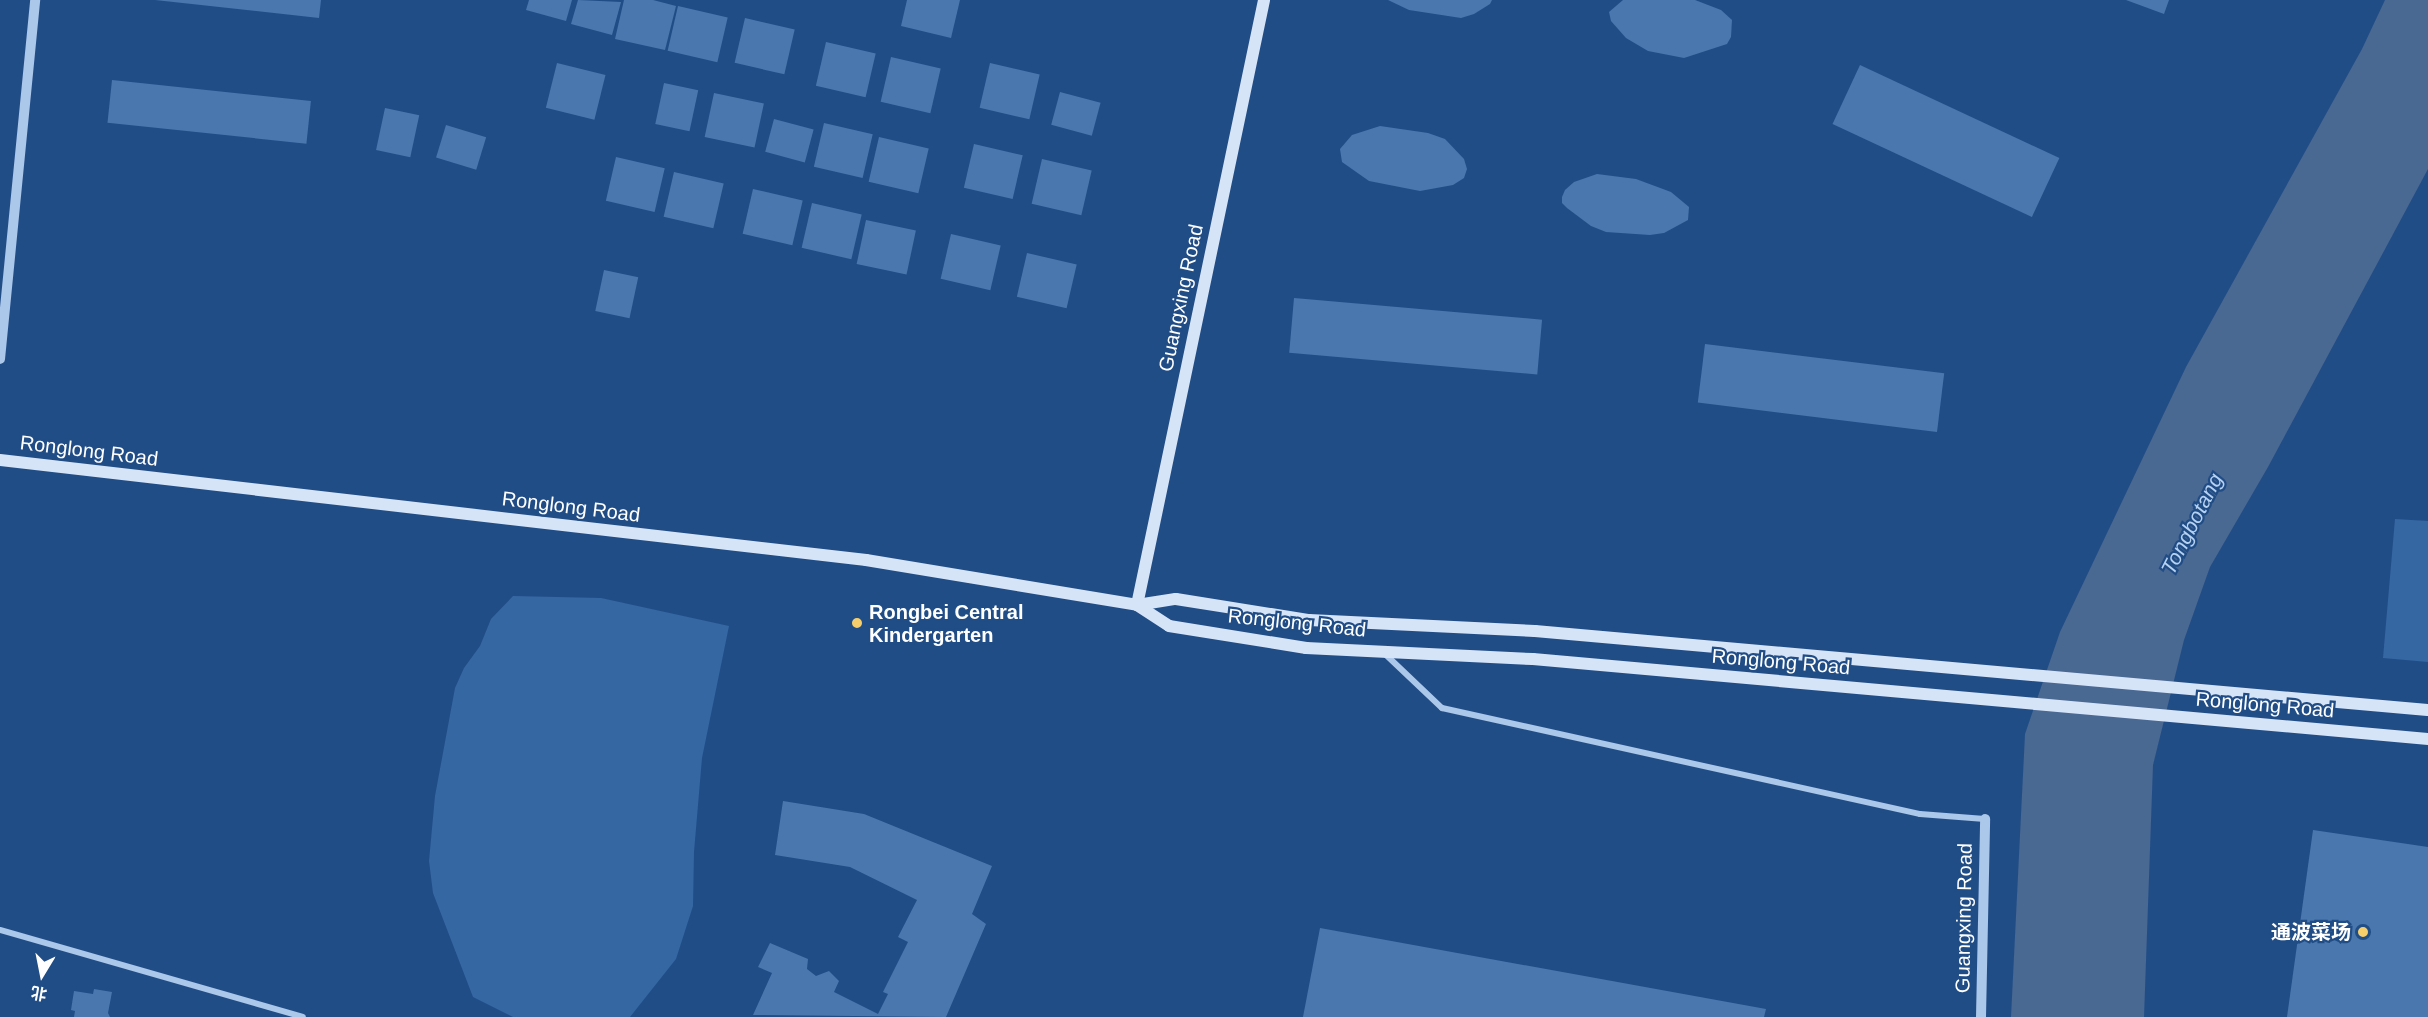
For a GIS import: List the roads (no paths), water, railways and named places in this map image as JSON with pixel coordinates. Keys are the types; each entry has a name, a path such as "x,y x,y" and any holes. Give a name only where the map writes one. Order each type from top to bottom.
{"main road":[{"name":"Guangxing Road","path":"1137,604 1264,0"},
{"name":"Ronglong Road","path":"0,460 866,560 1137,604 1176,599 1309,620 1535,631 2428,710"},
{"name":"Ronglong Road","path":"1137,604 1169,626 1306,648 1533,659 2428,740"}],"street":[{"path":"0,359 35,0"},
{"path":"1382,651 1442,708 1920,814 1985,819"},
{"name":"Guangxing Road","path":"1981,1017 1985,819"},
{"path":"0,930 303,1017"}],"water":[{"name":"Tongbotang","path":"2385,0 2428,0 2428,169 2268,467 2210,567 2184,640 2153,765 2144,1017 2011,1017 2025,734 2060,632 2186,367 2362,49"}],"place":[{"name":"Rongbei Central Kindergarten","path":"857,623"},
{"name":"通波菜场","path":"2363,932"}]}
